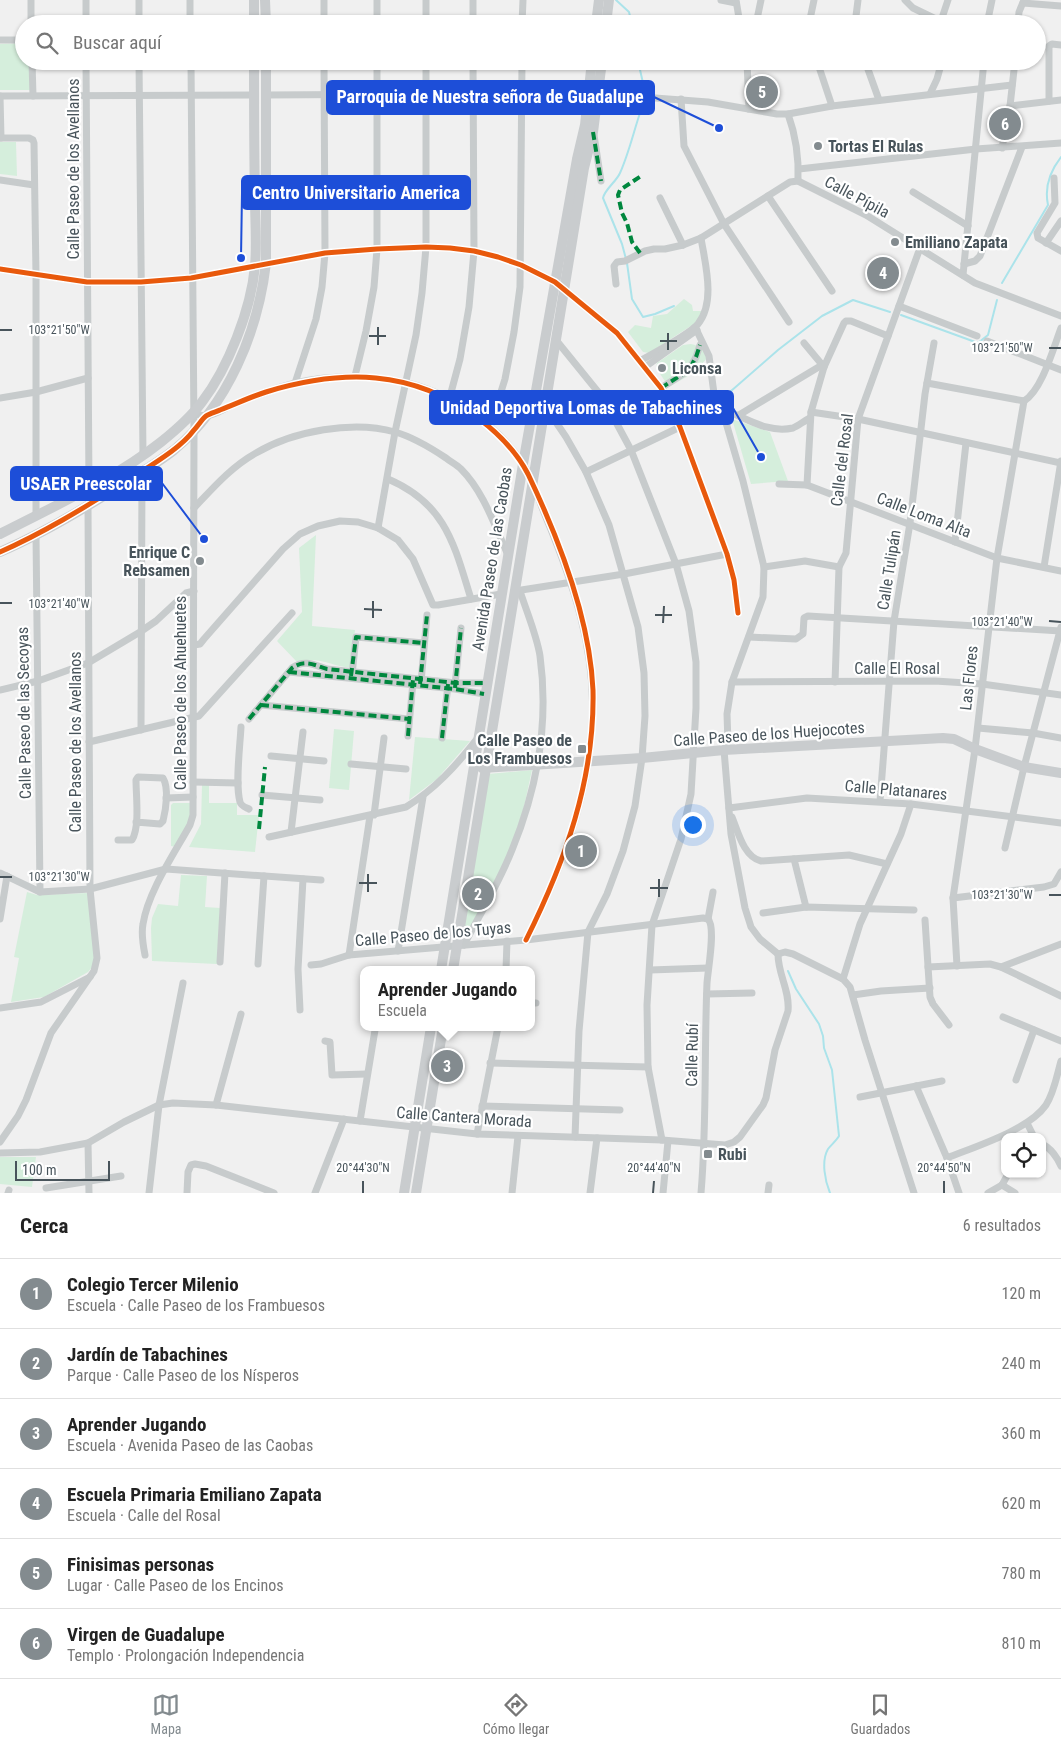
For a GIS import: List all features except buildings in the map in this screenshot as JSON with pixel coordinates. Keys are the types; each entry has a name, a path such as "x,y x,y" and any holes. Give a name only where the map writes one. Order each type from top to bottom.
{"main road":[{"path":"254,0 254,15"},
{"path":"265,0 266,15"},
{"path":"597,15 599,0"},
{"path":"607,15 609,0"},
{"path":"0,534 115,473 142,455 177,429 193,413 212,387 226,360 246,307 255,266 254,70"},
{"path":"0,552 36,535 88,506 172,451 194,431 226,386 251,334 262,295 266,263 266,70"},
{"path":"593,70 594,94"},
{"path":"594,94 600,70"},
{"name":"Avenida Paseo de las Caobas","path":"454,966 460,945 507,638 517,591 555,339 560,285 577,159 594,94"},
{"name":"Avenida Paseo de las Caobas","path":"442,966 477,739 483,683 494,636 523,464 593,132 594,94"},
{"path":"115,473 121,484"},
{"path":"494,636 507,638"},
{"name":"Calle Paseo de los Huejocotes","path":"472,768 642,758 695,753 726,747 942,738 954,739 975,749 1024,766 1061,773"},
{"path":"404,1193 430,1031"},
{"path":"416,1193 442,1031"}],"street":[{"path":"31,0 31,15"},
{"path":"86,0 86,15"},
{"path":"139,0 139,15"},
{"path":"190,0 190,15"},
{"path":"324,0 324,15"},
{"path":"377,0 377,15"},
{"path":"426,0 426,15"},
{"path":"473,0 473,15"},
{"path":"522,0 522,15"},
{"path":"721,0 736,1 738,15"},
{"path":"758,15 761,0"},
{"path":"811,15 814,0"},
{"path":"856,15 858,0"},
{"path":"905,0 913,8 926,15"},
{"path":"943,15 948,0"},
{"path":"989,15 992,0"},
{"path":"1019,15 1023,1 1061,6"},
{"path":"0,40 15,40"},
{"path":"1049,101 1049,46 1052,44 1061,45"},
{"path":"32,70 33,96"},
{"name":"Calle Paseo de los Avellanos","path":"86,70 89,487"},
{"path":"139,70 142,455"},
{"name":"Calle Paseo de los Ahuehuetes","path":"145,955 142,941 146,910 192,820 194,431 191,70"},
{"path":"295,383 316,319 322,287 325,253 324,70"},
{"path":"355,376 374,287 377,249 377,70"},
{"path":"378,528 422,293 426,247 426,70"},
{"path":"449,400 460,359 469,307 474,251 473,70"},
{"path":"490,428 505,379 520,287 522,70"},
{"path":"748,70 750,109"},
{"path":"820,70 832,106"},
{"path":"869,70 879,100"},
{"path":"930,94 940,70"},
{"path":"964,275 984,70"},
{"path":"1002,148 1010,106 1014,70"},
{"path":"266,95 594,94 681,99 777,114 788,114 832,106 1012,85"},
{"path":"36,515 36,275 33,140 1,138 0,96 254,95"},
{"path":"681,99 684,146 724,224 789,322"},
{"path":"1010,106 1061,100"},
{"path":"616,284 615,264 654,249 665,249 683,245 701,238 790,182 798,181 795,133 788,114"},
{"path":"593,132 601,182"},
{"path":"798,169 976,149 1061,143"},
{"path":"964,264 975,261 980,256 1022,147"},
{"path":"1054,178 1054,203 1037,233 1038,238 1061,251"},
{"path":"0,180 34,185"},
{"name":"Calle Pípila","path":"798,181 866,215 975,283 1061,316"},
{"path":"913,192 968,226"},
{"path":"768,196 832,291"},
{"path":"660,198 683,245"},
{"path":"1046,243 1061,221"},
{"path":"643,364 684,340 705,313 709,286 701,238"},
{"path":"0,269 87,282 141,282 192,278 325,253 426,247 474,251 498,257 521,266 560,285 617,333 661,388 680,427 726,554 734,580 738,613"},
{"name":"Calle del Rosal","path":"835,682 839,567 846,553 858,419 920,248"},
{"path":"899,306 977,336"},
{"path":"807,485 810,415 823,366 844,323 851,321 888,336"},
{"path":"643,364 696,327"},
{"path":"696,327 709,356 715,401 722,410 743,481 764,567 763,597 732,682 727,714 726,747 730,834 745,908 751,927 760,939 778,954 786,952 793,954 843,979 850,987 914,1193"},
{"path":"927,383 1024,402 1038,388 1061,328"},
{"path":"555,339 603,398 631,450 676,564 689,612 696,662 695,753 691,794 681,839 652,924 647,1005 648,1067 665,1141 664,1193"},
{"path":"684,340 693,341 703,346"},
{"path":"987,342 1061,370"},
{"path":"804,343 823,366"},
{"name":"Calle Tulipán","path":"880,802 894,621 910,524 920,433 934,344"},
{"path":"661,388 689,370 703,346"},
{"path":"739,415 823,366"},
{"path":"193,413 206,416 254,396 295,383 324,378 355,376 381,378 427,389 469,412 490,428 523,464 562,558 582,618 591,671 592,725 589,761 571,835 558,870 526,940"},
{"path":"0,398 36,392 88,378"},
{"name":"Las Flores","path":"957,966 953,898 978,728 997,558 1024,402"},
{"path":"544,406 566,437 586,472 609,525 638,627 644,673 645,716 642,758 635,806 623,851 607,894 588,932 579,1031 576,1137"},
{"path":"722,410 774,429 793,428 810,415 858,419 1061,463 1044,567"},
{"path":"586,472 680,427"},
{"path":"194,508 233,468 255,453 290,437 325,429 362,428 395,432 433,449 461,469 480,495 508,556"},
{"path":"955,542 966,443"},
{"path":"141,730 142,471"},
{"path":"388,479 406,487 437,515 448,534 471,599"},
{"name":"Calle Loma Alta","path":"779,484 807,485 997,558 1061,572"},
{"name":"Calle Paseo de los Avellanos","path":"0,1142 18,1116 26,1100 50,1033 90,977 96,965 98,952 90,889 88,506"},
{"path":"194,645 200,644 283,549 300,534 318,526 340,521 358,522 378,528 398,540 413,558 433,604 438,605 501,594"},
{"name":"Calle Paseo de las Secoyas","path":"36,535 40,892"},
{"path":"460,945 512,852 528,808 538,764 544,708 540,654 517,591 624,574 726,554"},
{"path":"764,567 805,561 839,567"},
{"path":"0,690 38,680 88,663 140,632 156,621 186,593 194,591"},
{"path":"89,742 199,716 292,613"},
{"path":"408,736 409,719 424,643 427,615"},
{"path":"749,637 796,639 803,634 804,618 808,616 1061,630 1024,766 1005,848"},
{"path":"442,738 461,628"},
{"path":"352,675 356,637 424,643"},
{"path":"249,719 296,666 306,662 352,675"},
{"path":"289,672 352,675 452,685 483,683"},
{"name":"Calle El Rosal","path":"732,682 935,681 982,684 1061,695"},
{"path":"452,685 482,694"},
{"path":"261,705 409,719"},
{"path":"241,727 238,783 241,804 249,809"},
{"path":"978,728 1033,733 1061,738"},
{"path":"292,832 303,732"},
{"path":"348,955 384,738"},
{"path":"269,837 372,816 406,807 423,797 452,770 477,739"},
{"path":"271,756 324,761"},
{"path":"351,764 406,769"},
{"path":"118,840 134,839 136,780 138,777 163,778 166,798 162,822 136,822"},
{"path":"193,782 238,783"},
{"path":"262,795 320,800"},
{"path":"166,798 193,797"},
{"path":"398,951 423,797"},
{"name":"Calle Platanares","path":"729,810 807,798 911,804 1061,823"},
{"path":"843,979 860,924 907,820 911,804"},
{"path":"729,810 748,853 754,859 761,861 848,855 887,864"},
{"path":"794,859 806,907"},
{"path":"0,919 3,875 40,892 90,889 166,869 321,880"},
{"path":"953,898 1044,887 1054,884 1061,872"},
{"path":"220,962 225,873"},
{"path":"258,964 264,876"},
{"path":"300,1010 298,969 303,879"},
{"name":"Calle Rubí","path":"701,1193 705,1144 708,968 712,932 708,919 713,892"},
{"path":"763,913 806,907 914,910"},
{"name":"Calle Paseo de los Tuyas","path":"312,965 348,955 526,940 708,919"},
{"path":"925,920 933,1004 949,1025"},
{"path":"506,966 507,941"},
{"path":"1001,967 1061,944"},
{"name":"Calle Cantera Morada","path":"0,1153 40,1152 88,1143 158,1105 173,1103 216,1105 427,1130 477,1134 725,1145 734,1142 740,1137 763,1106 766,1098 771,1069 789,1002 788,993 779,968 778,954"},
{"path":"928,967 990,964 1001,967 1061,996"},
{"path":"650,970 708,968"},
{"path":"0,1008 40,1002 90,977"},
{"path":"148,1193 158,1105 183,983"},
{"path":"852,995 881,990 930,988"},
{"path":"707,994 752,993"},
{"path":"216,1105 241,1014"},
{"path":"1003,1017 1061,1041"},
{"path":"1016,1080 1034,1030"},
{"path":"360,1121 375,1031"},
{"path":"477,1134 497,1031"},
{"path":"325,1041 330,1042 332,1075 367,1074"},
{"path":"947,1158 1027,1123 1040,1112 1047,1104 1061,1061"},
{"path":"490,1063 648,1067"},
{"path":"860,1097 942,1081"},
{"path":"916,1086 947,1158 959,1193"},
{"path":"482,1106 620,1110"},
{"path":"315,1193 344,1119"},
{"path":"1027,1123 1032,1133"},
{"path":"512,1193 518,1136"},
{"path":"590,1193 598,1138"},
{"path":"88,1143 90,1193"},
{"path":"1046,1146 1061,1166"},
{"path":"187,1193 189,1166 195,1164 206,1166 260,1191 274,1193"},
{"path":"46,1188 121,1176"},
{"path":"988,1193 1002,1185 1006,1178"},
{"path":"768,1193 769,1185"},
{"path":"1002,1185 1015,1193"}],"green space":[{"path":"15,43 15,70 30,70 30,90 0,90 0,44"},
{"path":"0,142 16,142 17,176 0,174"},
{"path":"684,299 692,305 693,311 702,311 697,322 649,353 643,352 628,332 635,325 651,328 653,316 667,314"},
{"path":"691,344 701,348 708,357 695,372 669,387 656,368 657,363 683,345"},
{"path":"732,419 770,432 788,481 751,484"},
{"path":"316,535 312,626 355,630 351,668 312,660 297,662 277,641 302,612 299,548"},
{"path":"334,729 354,731 349,790 329,788"},
{"path":"415,737 470,741 437,779 409,800"},
{"path":"532,770 524,807 510,851 466,938 460,938 488,774"},
{"path":"202,785 209,785 209,803 237,803 237,815 259,815 255,852 189,847 201,824"},
{"path":"173,803 190,803 192,815 176,847 171,846 171,805"},
{"path":"181,875 207,876 205,907 220,908 217,964 152,961 152,918 158,904 178,906"},
{"path":"27,892 37,895 88,893 96,953 93,966 88,972 44,997 11,1002 19,958 14,957"},
{"path":"0,1157 36,1157 32,1187 0,1184"}],"waterway":[{"path":"616,0 630,15"},
{"path":"640,70 643,83"},
{"path":"626,259 622,244 603,198 620,173 641,110"},
{"path":"1002,283 1048,205 1047,185 1061,157"},
{"path":"627,263 632,299 643,317 674,306"},
{"path":"723,398 778,350 822,316 853,300 890,312"},
{"path":"901,315 978,343 988,335 997,300"},
{"path":"788,971 796,989 819,1024 824,1048 832,1070 839,1136 828,1149 824,1165 825,1177 830,1193"}],"marked path":[{"path":"593,132 601,181"},
{"path":"640,253 632,242 618,195 620,190 641,176"},
{"path":"661,388 689,370 700,345"},
{"path":"420,684 427,615"},
{"path":"455,688 461,628"},
{"path":"351,676 356,637 424,643"},
{"path":"249,719 292,668 305,663 327,669 456,683 486,683"},
{"path":"289,672 455,689 484,694"},
{"path":"408,736 413,679"},
{"path":"442,738 448,684"},
{"path":"261,705 409,719"},
{"path":"259,829 265,767"}],"cycle path":[{"path":"0,269 87,282 141,282 191,278 325,253 426,247 474,251 521,265 555,282 617,333 661,388 680,427 727,554 734,580 738,613"},
{"path":"0,552 62,520 154,464 184,441 208,415 266,392 322,379 376,378 402,382 428,390 453,402 478,418 493,430 512,450 528,474 571,579 591,663 593,690 592,723 589,756 583,788 565,850 526,940"}],"place":[{"name":"Finisimas personas","path":"762,92"},
{"name":"Virgen de Guadalupe","path":"1005,124"},
{"name":"Parroquia de Nuestra señora de Guadalupe","path":"719,128"},
{"name":"Tortas El Rulas","path":"818,146"},
{"name":"Emiliano Zapata","path":"895,242"},
{"name":"Centro Universitario America","path":"241,258"},
{"name":"Escuela Primaria Emiliano Zapata","path":"883,273"},
{"name":"Liconsa","path":"662,368"},
{"name":"Unidad Deportiva Lomas de Tabachines","path":"761,457"},
{"name":"USAER Preescolar","path":"204,539"},
{"name":"Enrique C Rebsamen","path":"200,561"},
{"name":"Calle Paseo de Los Frambuesos","path":"582,749"},
{"name":"Colegio Tercer Milenio","path":"581,851"},
{"name":"Jardín de Tabachines","path":"478,894"},
{"name":"Aprender Jugando","path":"447,1066"},
{"name":"Rubi","path":"708,1154"}]}
